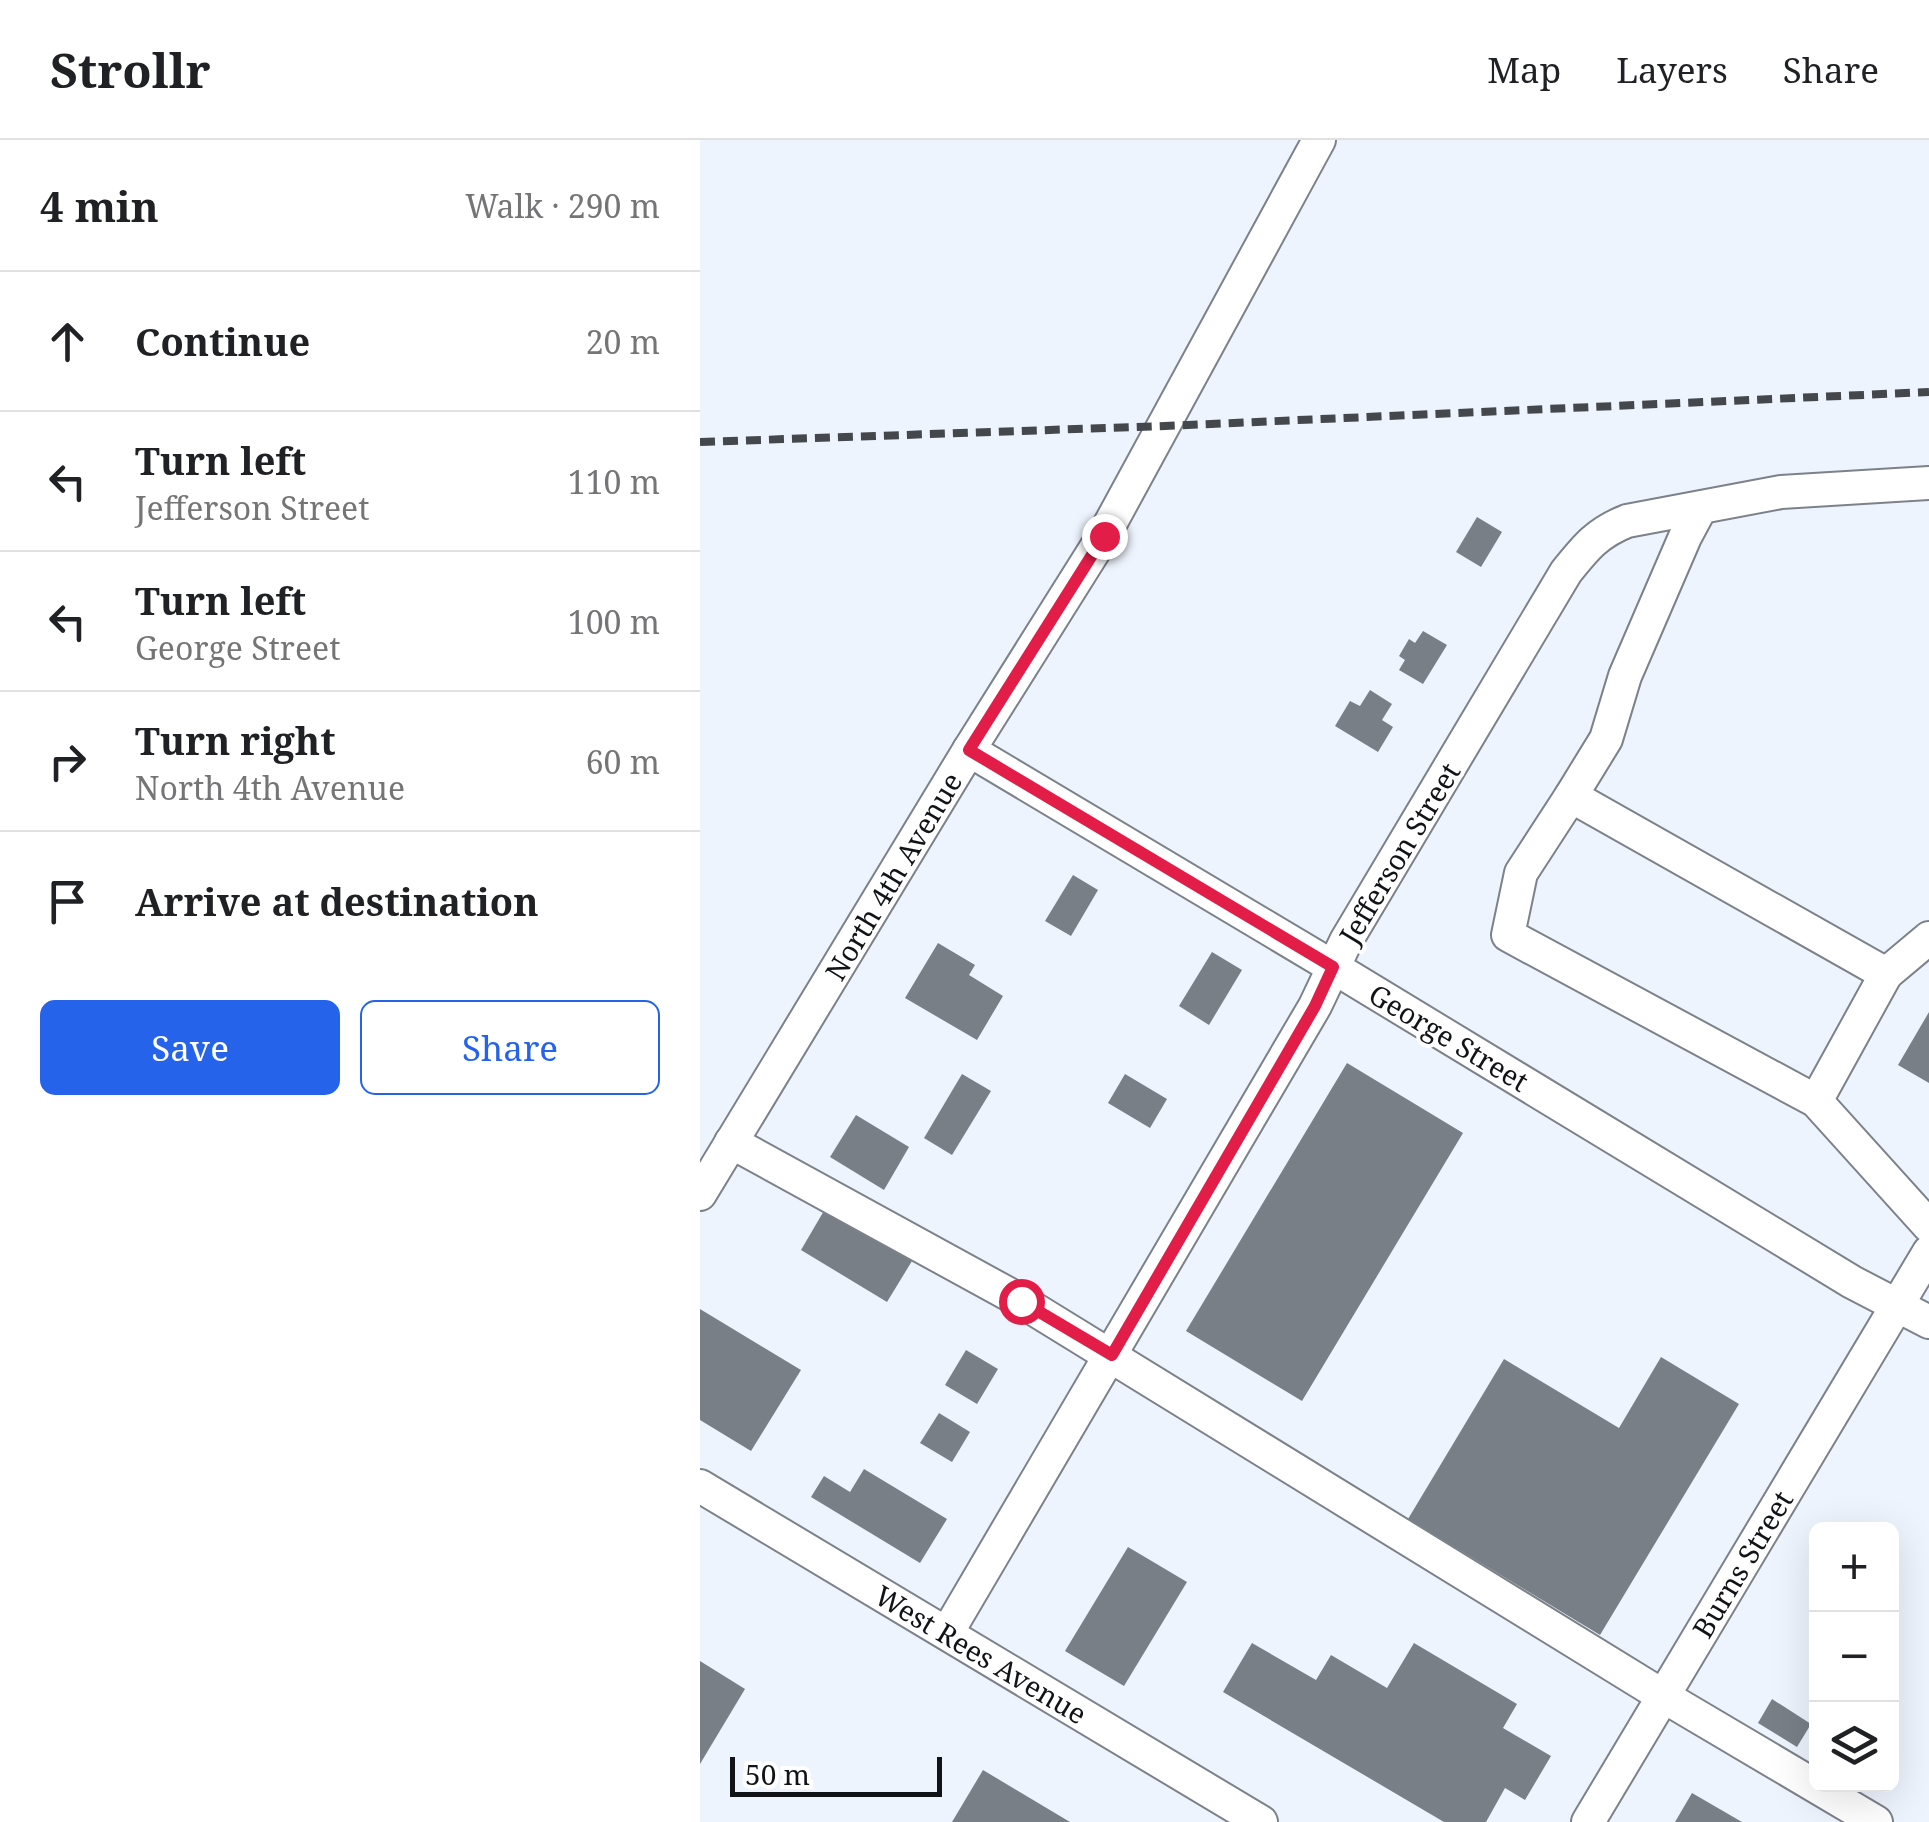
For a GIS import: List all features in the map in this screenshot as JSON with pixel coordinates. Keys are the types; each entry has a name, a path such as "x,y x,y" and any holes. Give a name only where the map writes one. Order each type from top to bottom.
{"street":[{"name":"North 4th Avenue","path":"700,1194 1113,521 1319,140"},
{"name":"Jefferson Street","path":"947,1633 1315,1006 1346,941 1556,588 1589,543 1609,528 1628,521 1780,492 1929,484"},
{"path":"1700,509 1625,676 1606,740 1521,874 1508,935 1816,1101 1929,1226"},
{"name":"George Street","path":"969,750 1852,1282 1929,1322"},
{"path":"1572,796 1886,974"},
{"path":"1816,1101 1886,974 1929,938"},
{"path":"731,1142 925,1246 1112,1355 1663,1696 1876,1822"},
{"name":"Burns Street","path":"1588,1822 1929,1252"},
{"name":"West Rees Avenue","path":"700,1486 1261,1822"}],"building":[{"path":"1477,517 1502,532 1481,567 1456,552"},
{"path":"1423,631 1447,645 1423,684 1399,670 1405,660 1399,656 1409,639 1415,643"},
{"path":"1370,690 1392,704 1382,720 1393,727 1378,752 1335,726 1350,701 1360,706"},
{"path":"1073,875 1098,890 1071,936 1045,921"},
{"path":"938,943 975,965 969,975 1003,996 977,1040 905,998"},
{"path":"1212,952 1242,970 1209,1025 1179,1006"},
{"path":"1929,1012 1929,1083 1898,1065"},
{"path":"1347,1063 1463,1133 1302,1401 1186,1331"},
{"path":"962,1074 991,1091 952,1155 924,1138"},
{"path":"1125,1074 1167,1099 1150,1128 1108,1103"},
{"path":"856,1115 909,1147 884,1190 830,1157"},
{"path":"825,1209 912,1261 887,1302 801,1250"},
{"path":"700,1309 801,1370 751,1451 700,1420"},
{"path":"966,1350 998,1369 977,1404 945,1385"},
{"path":"1661,1357 1739,1404 1600,1635 1408,1519 1504,1359 1619,1428"},
{"path":"939,1413 970,1432 952,1462 920,1443"},
{"path":"864,1469 947,1519 920,1563 811,1497 824,1476 850,1492"},
{"path":"1128,1547 1187,1582 1124,1686 1065,1651"},
{"path":"1252,1643 1316,1680 1331,1655 1387,1688 1414,1643 1517,1704 1503,1728 1551,1756 1525,1800 1505,1788 1486,1822 1444,1822 1223,1692"},
{"path":"700,1661 745,1689 700,1764"},
{"path":"1772,1699 1809,1723 1809,1727 1797,1747 1758,1723"},
{"path":"983,1770 1070,1822 952,1822"},
{"path":"1692,1793 1742,1822 1675,1822"}],"railway":[{"path":"700,442 1929,392"}],"route":[{"path":"1021,1301 1112,1355 1315,1006 1333,967 969,750 1104,536"}]}
